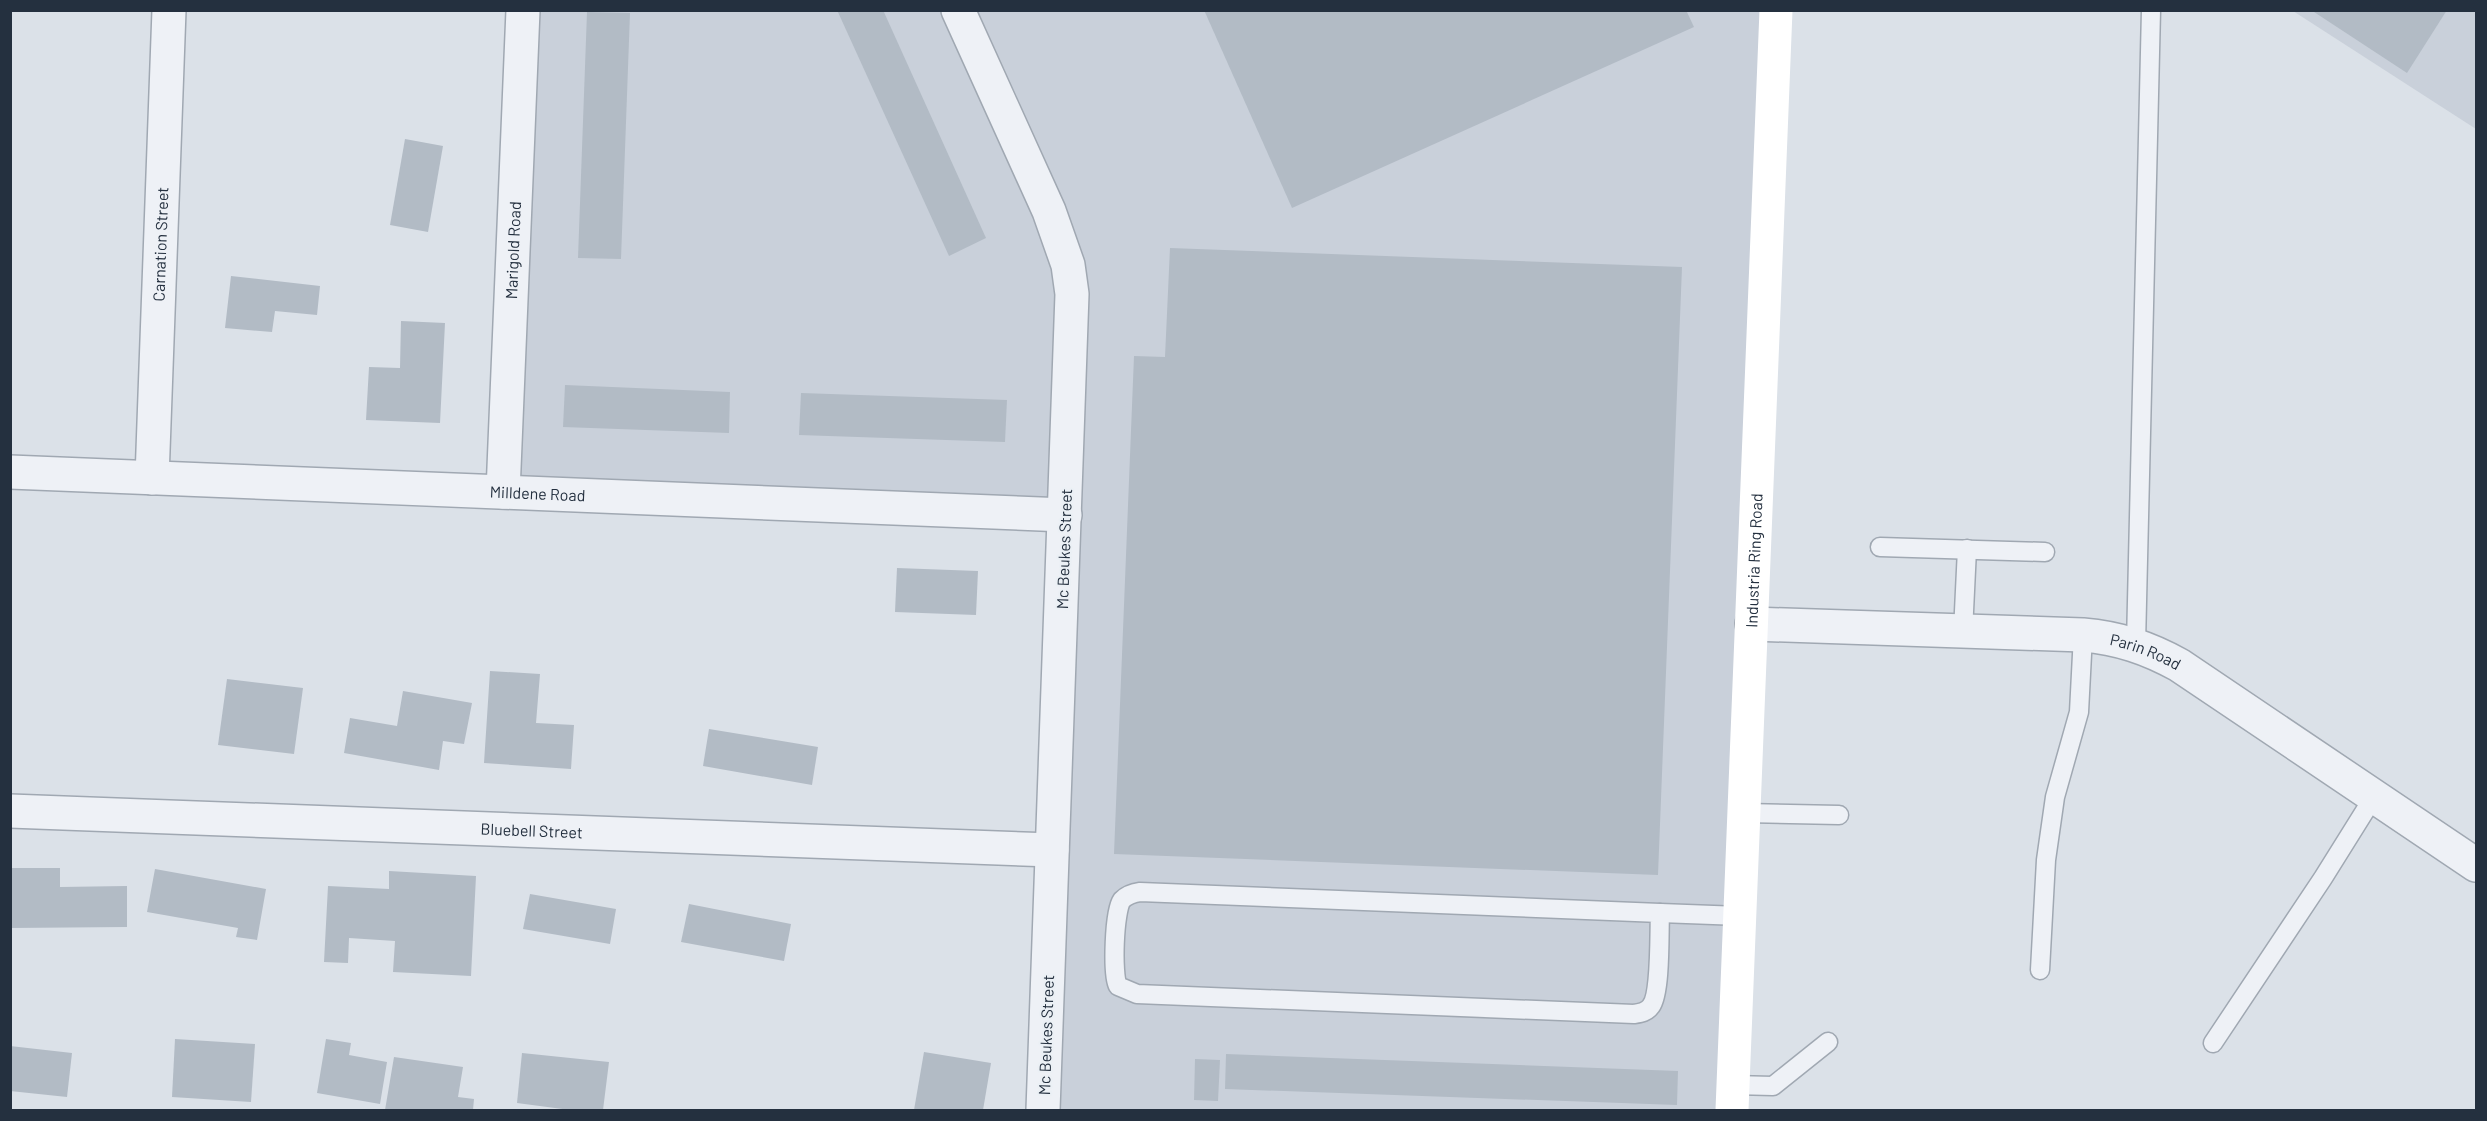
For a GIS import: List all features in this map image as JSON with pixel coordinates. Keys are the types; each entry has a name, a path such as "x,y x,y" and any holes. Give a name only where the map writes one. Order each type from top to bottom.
{"street":[{"name":"Carnation Street","path":"152,478 169,10"},
{"name":"Marigold Road","path":"503,492 523,10"},
{"name":"Mc Beukes Street","path":"958,10 1049,211 1068,265 1072,294 1043,1110"},
{"name":"Industria Ring Road","path":"1733,1098 1776,10"},
{"name":"Milldene Road","path":"10,472 1065,514"},
{"name":"Parin Road","path":"1752,624 2083,635 2109,637 2136,644 2179,666 2476,865"},
{"name":"Bluebell Street","path":"10,811 1052,850"}],"lane":[{"path":"2136,644 2151,10"},
{"path":"1880,547 2045,552"},
{"path":"1963,632 1966,549"},
{"path":"2040,970 2046,860 2055,797 2079,712 2083,635"},
{"path":"2212,1043 2323,878 2373,798"},
{"path":"1745,813 1839,815"},
{"path":"1660,913 1657,991 1653,1005 1641,1013 1137,994 1124,990 1115,980 1117,914 1122,900 1133,893 1740,916"},
{"path":"1733,1098 1773,1086 1828,1042"}],"shaded area":[{"path":"520,11 1778,11 1735,1110 1044,1110 1068,517 500,495"},
{"path":"2293,11 2476,11 2476,129"}],"building":[{"path":"837,10 883,10 986,238 949,256"},
{"path":"1204,10 1686,10 1694,27 1292,208"},
{"path":"2311,10 2447,10 2407,73"},
{"path":"587,12 630,13 621,259 578,258"},
{"path":"405,139 443,146 428,232 390,225"},
{"path":"1170,248 1682,267 1658,875 1114,854 1134,356 1165,357"},
{"path":"231,276 320,286 317,315 275,311 272,332 225,328"},
{"path":"401,321 445,323 440,423 366,420 369,367 400,368"},
{"path":"565,385 730,392 729,433 563,427"},
{"path":"801,393 1007,400 1005,442 799,435"},
{"path":"897,568 978,571 976,615 895,612"},
{"path":"490,671 540,674 536,723 574,725 571,769 484,763"},
{"path":"227,679 303,688 294,754 218,745"},
{"path":"403,691 472,703 464,744 443,741 439,770 344,753 350,718 397,726"},
{"path":"709,729 818,747 812,785 703,766"},
{"path":"10,868 60,868 60,887 127,886 127,927 10,928"},
{"path":"155,869 266,889 257,940 236,937 238,928 147,912"},
{"path":"389,871 476,876 471,976 393,972 395,941 349,938 348,963 324,962 328,886 389,889"},
{"path":"530,894 616,909 610,944 523,929"},
{"path":"689,904 791,924 784,961 681,942"},
{"path":"175,1039 255,1044 251,1102 172,1097"},
{"path":"326,1039 351,1043 349,1055 387,1062 380,1104 317,1093"},
{"path":"10,1046 72,1053 67,1097 10,1091"},
{"path":"924,1052 991,1063 983,1110 914,1110"},
{"path":"522,1053 609,1062 603,1110 570,1110 517,1103"},
{"path":"1226,1054 1678,1071 1677,1105 1225,1089"},
{"path":"394,1057 463,1067 458,1097 474,1099 473,1110 385,1110"},
{"path":"1195,1059 1220,1060 1218,1101 1194,1100"}]}
